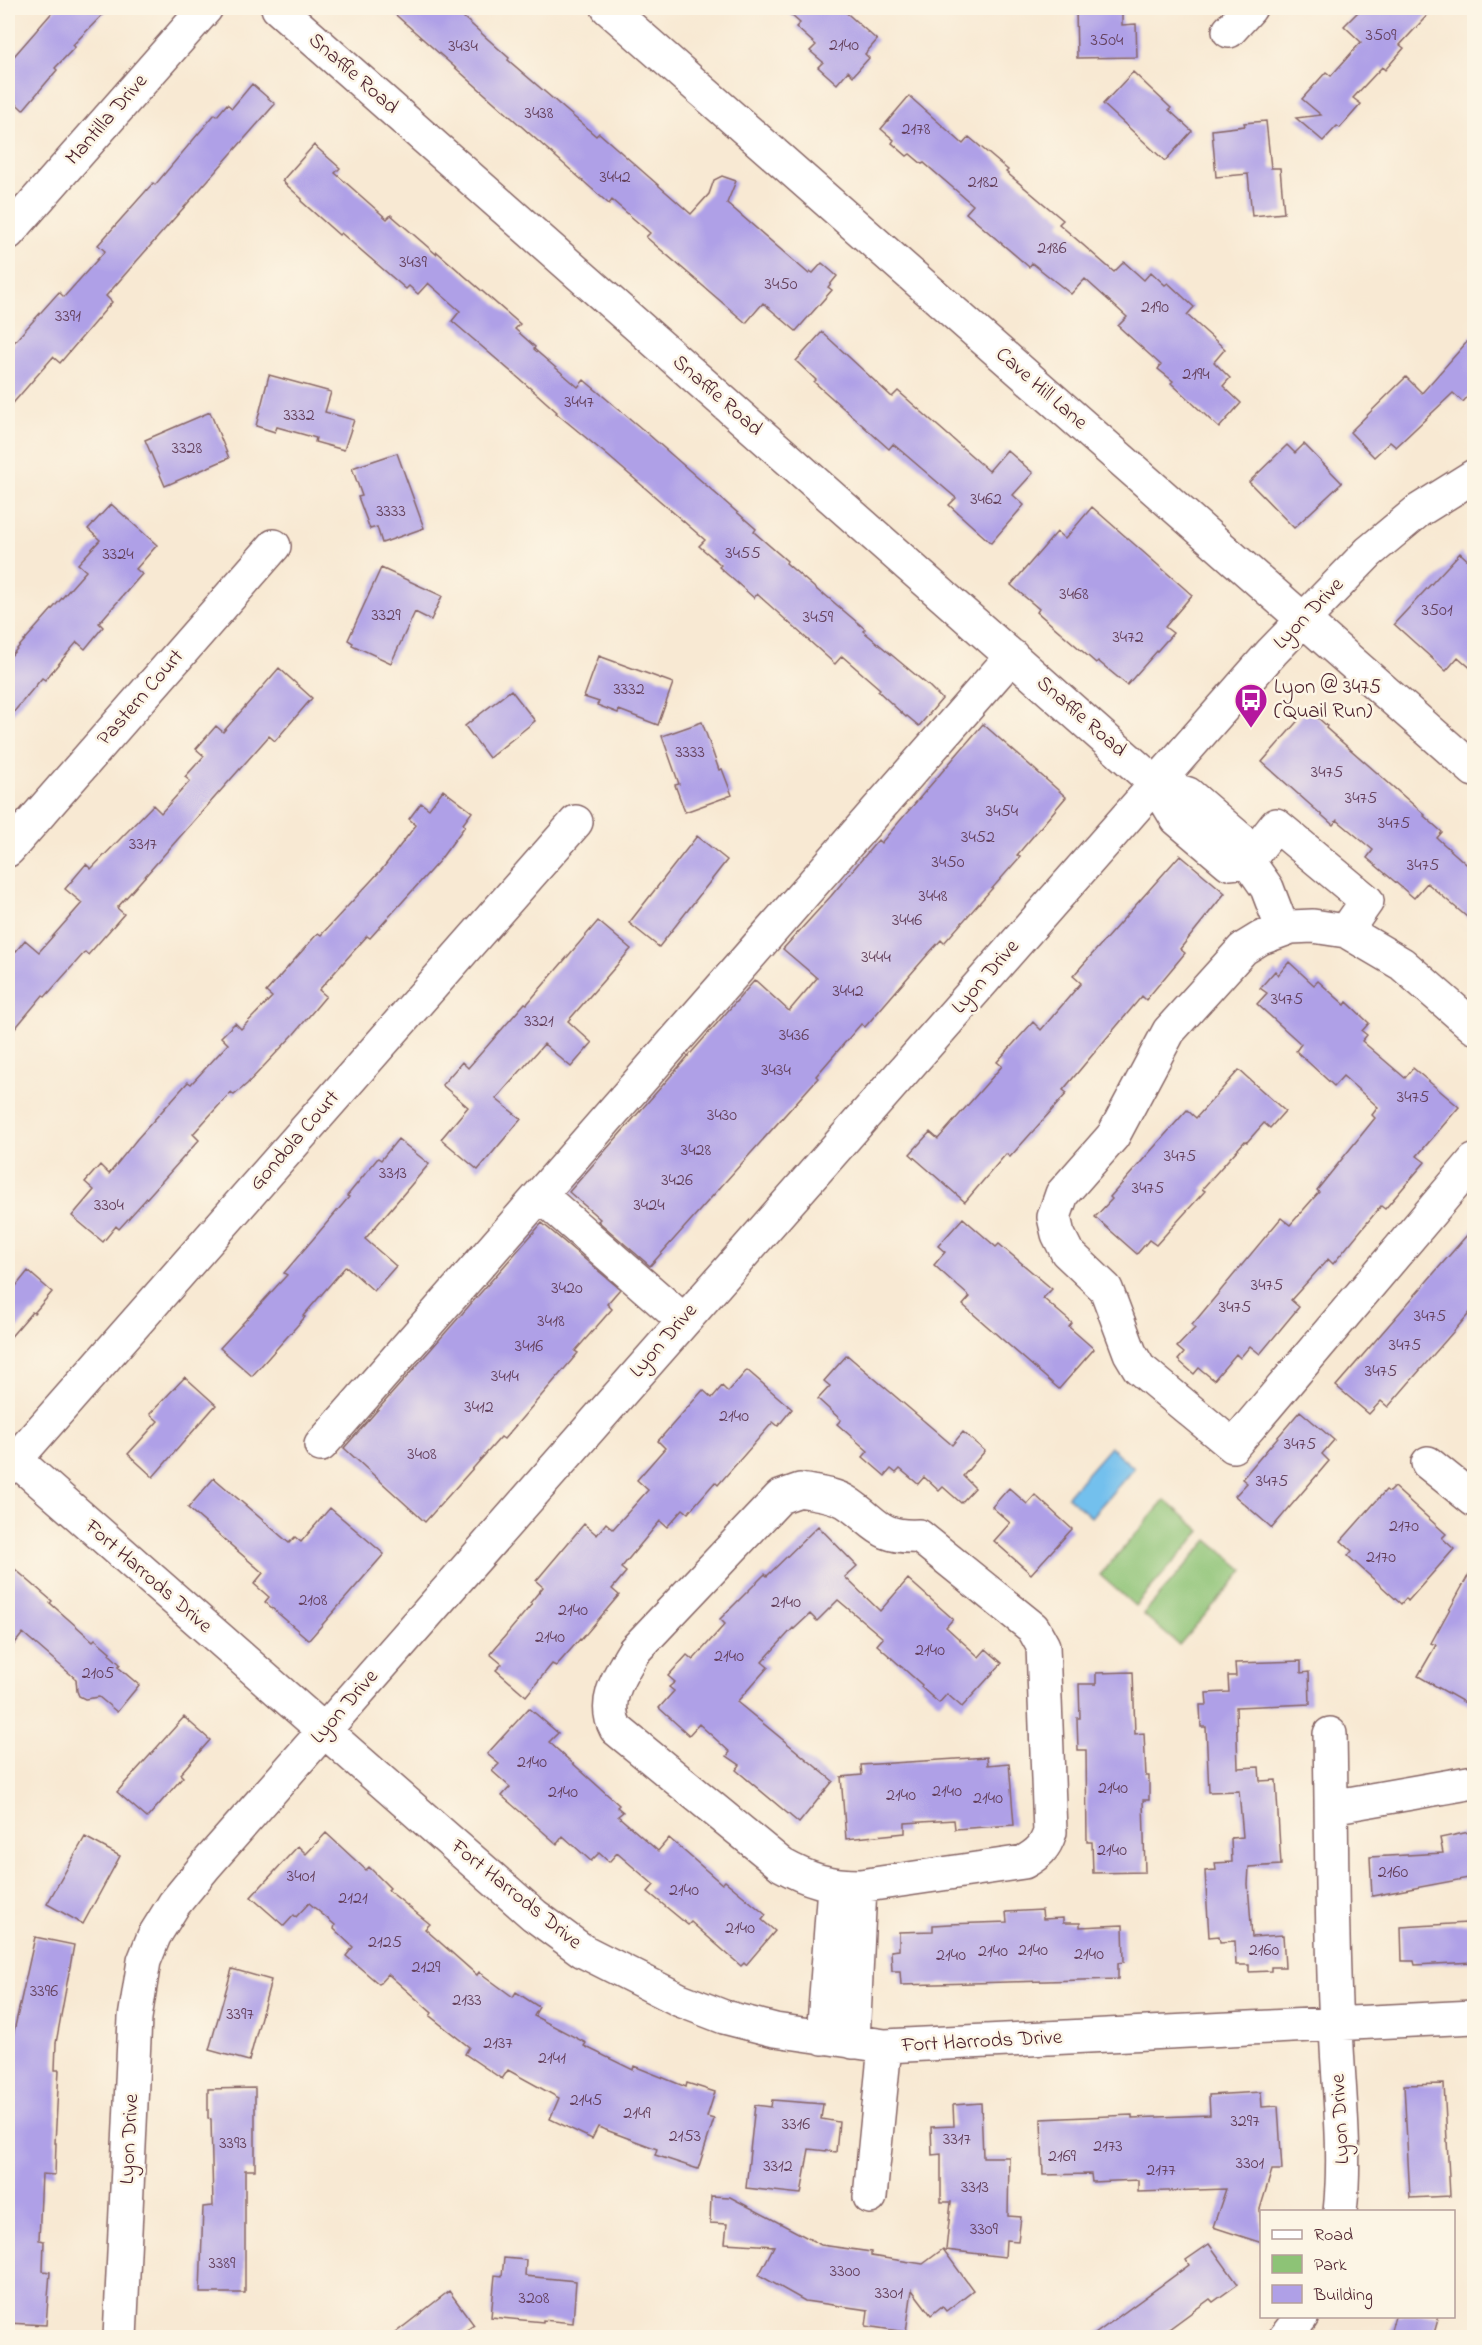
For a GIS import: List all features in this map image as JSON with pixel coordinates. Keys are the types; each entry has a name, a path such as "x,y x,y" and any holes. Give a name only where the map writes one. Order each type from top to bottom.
{"street":[{"name":"Mantilla Drive","path":"8,233 206,8"},
{"name":"Snaffle Road","path":"278,8 1156,784 1177,819 1229,863 1248,861"},
{"name":"Cave Hill Lane","path":"608,8 1474,770"},
{"name":"Lyon Drive","path":"120,2337 135,2018 144,1961 154,1936 174,1904 683,1320 1272,652 1369,552 1418,511 1474,476"},
{"name":"Pastern Court","path":"8,850 274,546"},
{"path":"321,1445 1012,656"},
{"name":"Gondola Court","path":"10,1460 576,822"},
{"path":"1283,930 1267,888 1248,861 1276,825 1367,901 1346,931"},
{"path":"1474,1027 1402,963 1346,931 1313,926 1291,927 1261,938 1243,949 1169,1031 1113,1136 1062,1194 1054,1217 1058,1234 1067,1252 1106,1289 1130,1353 1139,1368 1233,1446 1474,1161"},
{"path":"540,1195 683,1320"},
{"name":"Fort Harrods Drive","path":"10,1460 534,1915 583,1951 680,2000 775,2030 885,2046 1474,2017"},
{"path":"1428,1463 1474,1500"},
{"path":"800,1490 844,1500 885,1532 900,1537 919,1536 1033,1628 1043,1646 1050,1832 1046,1845 1036,1856 1024,1862 847,1886 802,1876 782,1865 616,1729 610,1717 617,1679 634,1651 780,1497 800,1490"},
{"name":"Lyon Drive","path":"1330,1734 1336,2025 1342,2127 1343,2183 1340,2210"},
{"path":"1331,1807 1474,1782"},
{"path":"838,2040 847,1886"},
{"path":"870,2197 885,2046"},
{"path":"1285,2337 1300,2318"}],"green space":[{"path":"1165,1500 1201,1531 1135,1606 1100,1575"},
{"path":"1208,1540 1244,1570 1179,1645 1143,1614"}],"water":[{"path":"1110,1447 1134,1468 1091,1517 1067,1496"}],"building":[{"path":"56,8 109,8 73,45 75,47 55,68 57,70 23,110 8,96 8,63"},
{"path":"388,8 453,8 509,58 508,60 596,136 599,133 691,214 709,194 714,180 722,176 736,181 727,203 809,274 813,273 822,263 837,276 828,287 832,290 796,331 763,303 746,323 646,237 650,233 612,200 609,204"},
{"path":"783,8 841,8 877,40 865,54 869,58 853,76 848,71 837,84 818,67 823,62 810,51 816,45 796,27 800,23"},
{"path":"1076,8 1122,8 1122,25 1136,24 1137,57 1077,58"},
{"path":"1362,8 1434,8 1400,45 1404,48 1385,70 1382,67 1353,98 1361,104 1340,128 1337,126 1323,141 1296,118 1321,115 1302,99 1326,72 1331,76 1361,42 1344,26"},
{"path":"1133,72 1192,131 1165,161 1103,104"},
{"path":"252,84 275,104 106,296 112,302 60,363 53,357 8,409 8,349 59,292 64,297 105,251 98,245 153,183 155,185 215,114 217,116 227,104 232,108"},
{"path":"909,96 963,144 969,137 1008,170 1006,172 1063,220 1059,224 1114,272 1124,262 1144,280 1151,272 1165,285 1168,283 1194,307 1187,315 1225,349 1214,362 1230,378 1223,386 1241,403 1219,428 1171,383 1173,381 1158,369 1161,365 1118,326 1127,317 1085,279 1071,294 1032,263 1029,267 966,213 973,205 924,163 922,164 910,154 907,156 892,143 894,140 881,129"},
{"path":"1266,121 1271,168 1280,168 1284,213 1252,216 1248,174 1216,177 1212,130"},
{"path":"314,145 340,168 335,173 387,219 391,215 520,324 515,329 535,347 534,349 578,387 584,380 648,434 756,529 754,532 787,561 786,563 930,687 942,699 919,726 906,717 878,691 880,689 842,656 835,664 757,594 754,598 719,567 721,565 699,546 705,540 452,321 460,311 428,283 418,294 409,286 406,289 301,201 302,199 282,181"},
{"path":"822,332 892,397 898,391 989,471 1007,450 1033,473 1013,495 1024,505 991,543 949,505 956,498 893,444 889,449 814,382 816,380 796,361"},
{"path":"1474,334 1474,389 1463,402 1453,393 1396,447 1390,442 1374,457 1350,432 1406,377 1422,393"},
{"path":"269,375 331,392 325,412 354,420 344,450 315,442 316,438 277,427 275,432 256,426"},
{"path":"210,412 229,458 165,486 145,440"},
{"path":"1304,444 1342,483 1294,528 1249,482 1287,445 1295,453"},
{"path":"397,453 424,528 382,543 377,527 370,529 358,497 362,496 352,468"},
{"path":"111,504 157,545 136,569 142,574 99,623 103,627 85,649 77,642 45,680 42,678 8,719 8,659 86,571 78,564 100,540 88,529"},
{"path":"1092,507 1192,595 1165,627 1173,633 1127,685 1098,661 1096,663 1037,612 1039,609 1011,585 1057,532 1065,539"},
{"path":"1460,553 1474,566 1474,671 1458,657 1446,671 1394,624"},
{"path":"381,568 442,596 431,620 415,612 391,663 352,645 353,643 348,640"},
{"path":"599,656 673,683 658,725 619,710 618,713 597,705 599,702 584,697"},
{"path":"279,668 312,698 275,741 269,736 117,908 124,914 88,955 85,952 45,997 43,995 8,1037 8,961 25,940 39,952 82,903 65,889 86,864 91,869 153,805 161,813 190,781 185,777 204,756 196,749 216,726 223,732"},
{"path":"511,690 535,721 489,758 465,726"},
{"path":"1308,709 1327,726 1326,728 1425,815 1442,832 1437,838 1474,871 1474,923 1427,883 1414,898 1367,858 1373,850 1337,820 1333,825 1262,762"},
{"path":"702,722 719,770 722,769 732,795 685,812 675,785 679,784 662,736"},
{"path":"983,724 1066,797 1017,855 1020,857 944,943 941,940 865,1027 861,1024 816,1076 818,1078 650,1266 598,1221 600,1219 569,1192 755,980 789,1011 817,978 783,949 878,840 881,843"},
{"path":"443,790 472,812 463,824 465,826 439,861 370,938 367,936 319,990 326,996 294,1034 247,1084 234,1095 231,1092 193,1134 199,1140 119,1229 116,1226 103,1242 72,1216 94,1190 85,1182 100,1165 109,1174 188,1082 191,1084 228,1044 221,1037 235,1023 241,1029 272,997 266,992 318,933 321,935 383,868 416,825 409,819 421,803 429,809"},
{"path":"697,836 727,860 659,947 629,923"},
{"path":"1180,855 1225,893 1180,949 1185,953 1146,1000 1142,996 1063,1090 1067,1093 1010,1157 1006,1154 965,1202 910,1154 930,1132 938,1139 1002,1066 997,1062 1033,1022 1041,1030 1081,983 1073,976"},
{"path":"598,921 631,949 568,1021 592,1043 571,1067 544,1044 496,1099 521,1119 478,1170 441,1139 468,1107 442,1085 462,1062 468,1068"},
{"path":"1289,962 1314,985 1318,981 1345,1005 1347,1002 1369,1023 1362,1031 1367,1035 1362,1041 1405,1078 1413,1068 1459,1107 1417,1156 1425,1162 1385,1209 1381,1206 1333,1264 1328,1259 1291,1300 1299,1307 1260,1354 1250,1346 1240,1358 1236,1354 1214,1380 1199,1368 1194,1374 1178,1360 1184,1353 1177,1347 1195,1328 1192,1325 1281,1218 1290,1225 1319,1192 1317,1190 1375,1118 1372,1115 1378,1107 1343,1076 1334,1086 1296,1051 1301,1044 1257,1004 1267,993 1260,988 1275,971 1278,975"},
{"path":"1239,1070 1285,1111 1270,1128 1264,1123 1247,1142 1245,1141 1202,1189 1205,1191 1156,1245 1149,1240 1137,1254 1095,1217 1187,1110 1196,1118"},
{"path":"398,1139 429,1164 365,1239 396,1266 374,1291 346,1266 303,1316 305,1317 252,1376 220,1348 287,1275 284,1273 349,1197 347,1196 378,1158 381,1160"},
{"path":"963,1218 996,1247 999,1244 1052,1289 1043,1298 1072,1323 1069,1327 1094,1349 1059,1389 963,1305 970,1297 934,1265 945,1252 938,1246"},
{"path":"542,1223 620,1289 607,1304 612,1309 575,1351 578,1353 504,1439 501,1437 425,1522 344,1448"},
{"path":"1474,1227 1474,1308 1388,1407 1381,1401 1369,1414 1336,1386"},
{"path":"28,1271 52,1292 8,1340 8,1296"},
{"path":"847,1355 952,1445 963,1432 985,1451 963,1476 975,1488 961,1503 943,1487 939,1491 924,1477 918,1484 900,1469 896,1473 891,1469 885,1476 863,1457 868,1451 837,1424 841,1420 818,1399 830,1386 824,1381"},
{"path":"747,1370 792,1409 778,1426 773,1422 718,1485 715,1482 688,1513 683,1509 667,1527 660,1521 621,1568 626,1572 612,1589 619,1595 556,1666 552,1664 526,1696 496,1670 502,1664 490,1654 532,1604 530,1603 543,1587 536,1581 584,1524 597,1535 606,1523 613,1529 648,1490 637,1480 665,1448 658,1441 703,1390 712,1398 722,1386 728,1392"},
{"path":"185,1377 216,1405 153,1477 128,1454 158,1421 150,1414"},
{"path":"1300,1411 1334,1440 1322,1454 1329,1461 1272,1528 1235,1496 1247,1483 1242,1479"},
{"path":"214,1478 289,1543 295,1537 301,1542 330,1508 384,1554 309,1640 265,1602 269,1597 254,1584 263,1573 188,1508"},
{"path":"1394,1487 1446,1534 1442,1538 1454,1549 1408,1601 1406,1598 1401,1604 1348,1556 1352,1551 1341,1541 1386,1490 1389,1492"},
{"path":"1009,1488 1027,1504 1035,1495 1072,1529 1031,1574 994,1541 1010,1523 992,1507"},
{"path":"818,1526 857,1566 845,1577 880,1611 908,1579 953,1619 946,1627 979,1657 986,1649 1002,1663 962,1707 947,1694 939,1703 877,1645 883,1638 838,1600 817,1621 810,1614 793,1628 762,1662 768,1667 737,1702 833,1781 799,1823 736,1770 740,1765 727,1756 730,1752 699,1724 689,1735 659,1708 674,1691 669,1687 675,1682 668,1676 687,1655 693,1660 725,1624 720,1619"},
{"path":"8,1563 93,1641 95,1639 110,1652 109,1654 120,1664 118,1667 139,1685 117,1712 99,1697 85,1699 79,1696 76,1679 23,1633 8,1652"},
{"path":"1474,1565 1474,1708 1418,1676 1436,1645 1431,1643"},
{"path":"1301,1661 1301,1673 1309,1672 1310,1704 1236,1707 1238,1768 1259,1767 1260,1781 1276,1780 1281,1865 1249,1867 1248,1884 1252,1937 1283,1935 1285,1967 1271,1967 1271,1971 1249,1972 1249,1965 1236,1965 1235,1941 1220,1942 1219,1936 1209,1937 1205,1871 1216,1870 1215,1863 1232,1862 1231,1838 1243,1837 1239,1791 1209,1792 1206,1727 1201,1727 1200,1705 1207,1705 1206,1693 1229,1692 1228,1676 1236,1676 1235,1663"},
{"path":"1133,1672 1135,1734 1144,1733 1146,1776 1149,1776 1149,1800 1143,1800 1145,1872 1093,1873 1092,1842 1087,1842 1086,1750 1078,1750 1079,1684 1096,1684 1096,1673"},
{"path":"529,1708 558,1733 549,1742 619,1805 617,1807 623,1812 618,1816 658,1851 669,1838 722,1884 725,1881 766,1915 762,1920 775,1931 746,1965 744,1963 741,1966 691,1922 688,1925 648,1892 654,1885 617,1853 609,1862 599,1853 591,1861 563,1836 557,1844 502,1796 510,1787 492,1771 499,1764 487,1754"},
{"path":"184,1717 210,1740 180,1774 183,1777 147,1818 117,1792"},
{"path":"987,1757 988,1765 1009,1763 1014,1825 955,1829 954,1820 905,1823 905,1833 846,1839 841,1777 862,1775 861,1765"},
{"path":"1474,1831 1474,1877 1372,1896 1370,1857 1443,1853 1440,1838"},
{"path":"326,1833 366,1870 369,1867 390,1888 388,1890 430,1924 425,1929 477,1975 479,1972 513,1997 516,1992 539,2007 534,2016 586,2043 584,2046 633,2070 634,2066 686,2087 687,2083 715,2092 707,2117 714,2119 698,2169 655,2155 657,2149 598,2127 592,2139 550,2119 559,2098 508,2070 502,2079 465,2054 469,2047 430,2016 432,2013 388,1974 379,1984 346,1956 353,1947 334,1929 335,1925 309,1903 284,1926 251,1897 298,1846 306,1854"},
{"path":"85,1837 120,1856 83,1924 47,1904"},
{"path":"1042,1910 1043,1919 1063,1918 1063,1923 1080,1923 1080,1927 1123,1925 1124,1962 1118,1963 1118,1979 901,1985 900,1971 892,1971 891,1951 899,1950 899,1932 933,1931 933,1925 1007,1922 1006,1912"},
{"path":"1467,1923 1468,1926 1474,1926 1474,1962 1415,1965 1414,1961 1402,1961 1401,1927"},
{"path":"35,1937 74,1945 56,2043 55,2070 59,2070 55,2175 42,2174 39,2240 44,2241 43,2271 50,2272 46,2325 8,2323 11,2220 8,2219 8,2116 11,2070 8,2069 8,2039 12,2040"},
{"path":"232,1969 271,1980 249,2061 209,2050"},
{"path":"1444,2084 1450,2196 1410,2198 1404,2085"},
{"path":"255,2088 255,2170 245,2170 245,2293 200,2293 203,2207 213,2206 208,2089"},
{"path":"1261,2092 1262,2107 1278,2106 1282,2170 1272,2170 1260,2209 1260,2242 1213,2227 1226,2189 1138,2192 1138,2180 1092,2182 1091,2174 1043,2175 1041,2119 1132,2115 1132,2118 1210,2115 1209,2095"},
{"path":"772,2100 823,2104 821,2119 839,2122 836,2152 809,2149 801,2194 746,2188 755,2105 771,2107"},
{"path":"981,2103 983,2157 1009,2157 1008,2216 1021,2217 1018,2241 1006,2240 1005,2257 946,2250 951,2202 941,2202 941,2154 932,2155 931,2127 954,2126 953,2105"},
{"path":"711,2196 730,2197 821,2245 871,2252 871,2256 923,2264 943,2249 973,2290 946,2311 942,2306 931,2315 912,2290 906,2332 866,2326 868,2310 805,2301 759,2275 774,2246 725,2243 727,2224 710,2223"},
{"path":"1209,2244 1238,2284 1213,2302 1210,2299 1158,2337 1091,2337 1189,2265 1186,2260"},
{"path":"504,2258 526,2260 525,2276 576,2281 573,2323 491,2317 495,2275 502,2276"},
{"path":"449,2291 474,2325 456,2337 390,2337"},
{"path":"1394,2318 1438,2318 1433,2337 1389,2337"}],"place":[{"name":"Lyon @ 3475 (Quail Run)","path":"1251,729"}]}
